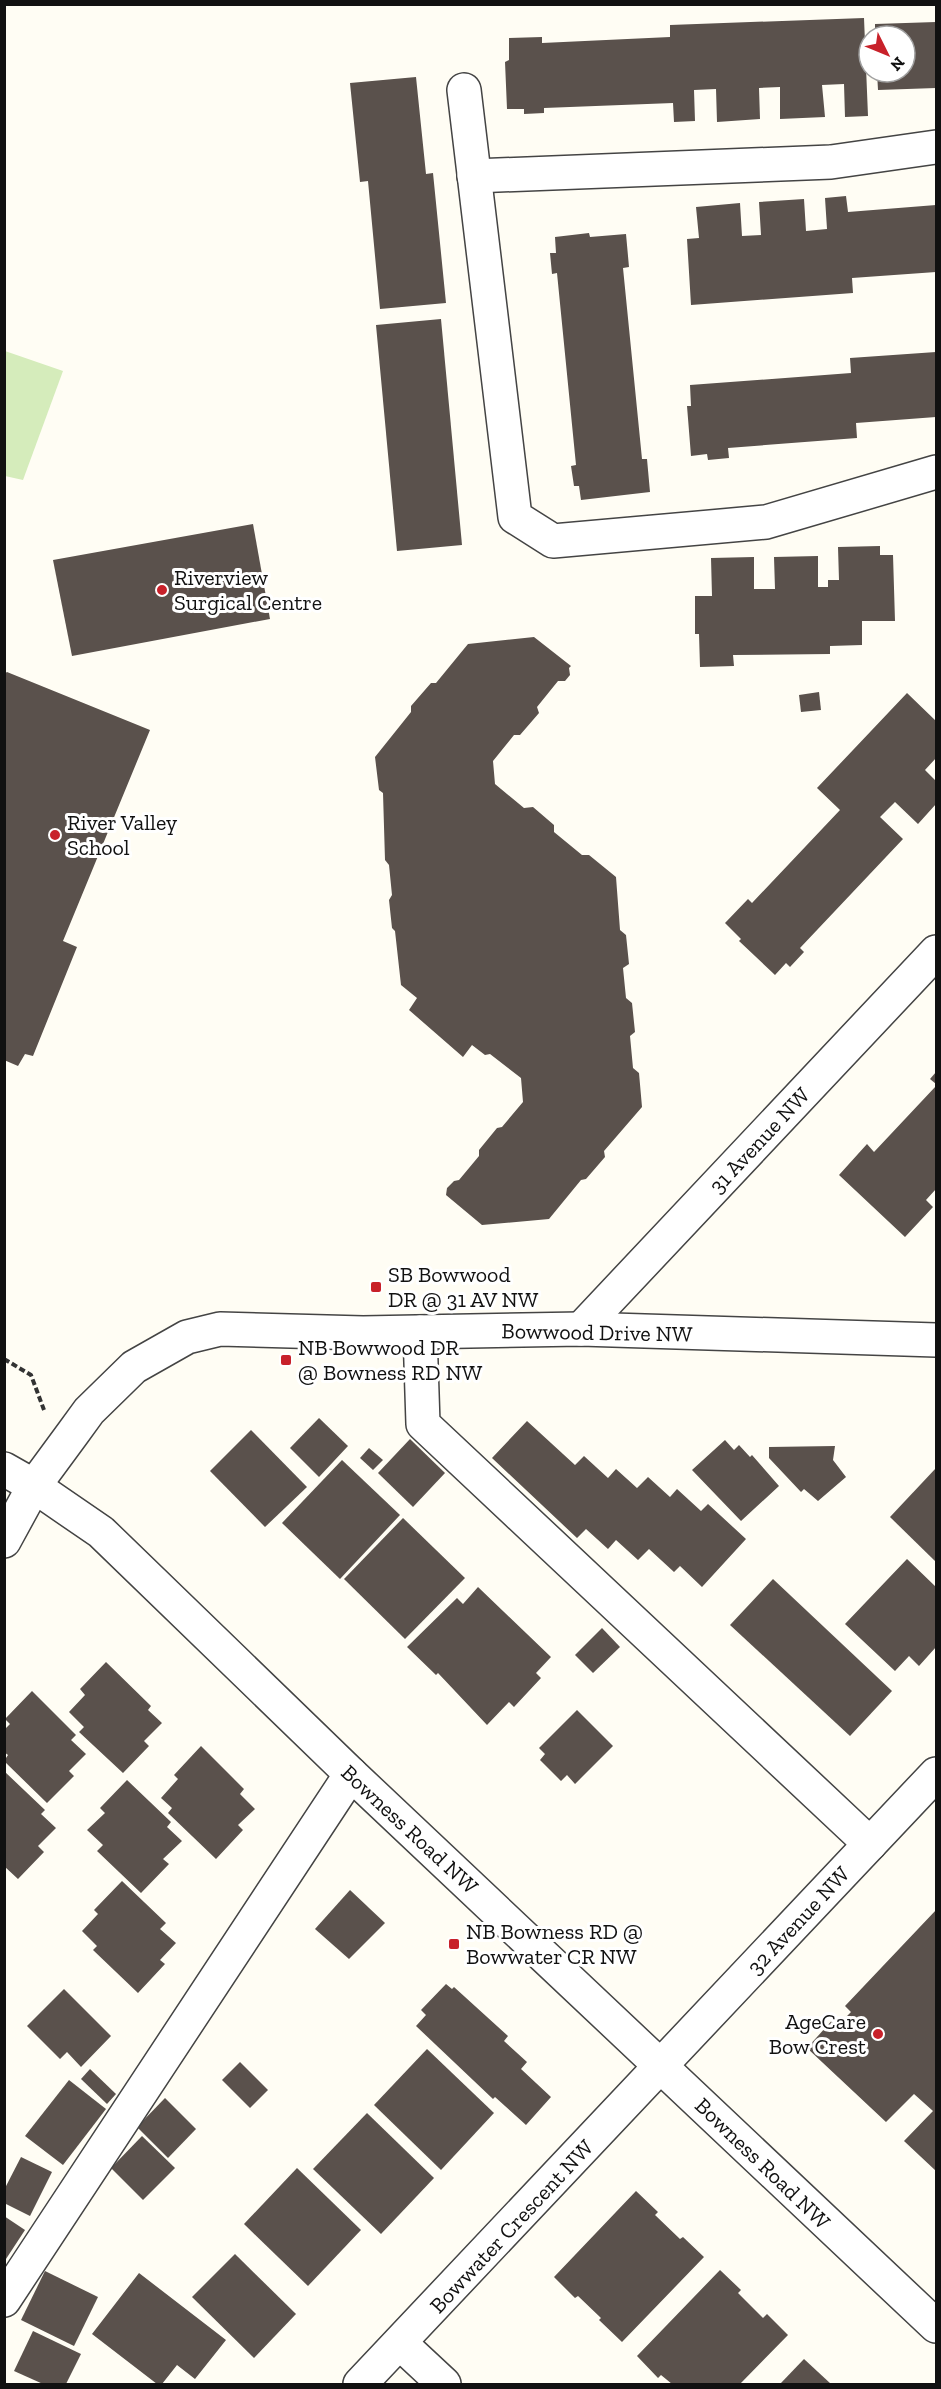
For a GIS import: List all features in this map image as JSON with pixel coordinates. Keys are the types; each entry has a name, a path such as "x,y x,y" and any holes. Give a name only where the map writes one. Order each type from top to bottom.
{"street":[{"path":"464,90 515,518 553,541 766,522 936,472"},
{"path":"474,176 831,162 936,147"},
{"name":"31 Avenue NW","path":"581,1329 936,952"},
{"name":"Bowwood Drive NW","path":"4,1541 34,1486 89,1412 134,1367 187,1337 220,1329 363,1333 581,1329 936,1340"},
{"path":"420,1332 423,1424 870,1844"},
{"name":"Bowness Road NW","path":"4,1469 34,1486 101,1532 351,1774 936,2326"},
{"path":"4,2300 351,1774"},
{"name":"32 Avenue NW","path":"661,2067 936,1774"},
{"name":"Bowwater Crescent NW","path":"360,2385 661,2067"},
{"path":"400,2343 444,2385"}],"path":[{"path":"4,1359 31,1375 44,1407"}],"green space":[{"path":"5,351 63,371 23,480 5,476"}],"building":[{"path":"864,18 864,24 857,24 857,84 867,84 868,116 845,117 844,84 822,85 825,117 780,119 780,87 759,88 760,119 717,122 716,89 694,90 695,121 674,122 673,103 544,108 544,113 524,114 524,109 507,109 505,62 509,60 509,38 542,37 542,43 670,37 670,25"},
{"path":"936,22 936,88 878,90 878,84 917,84 917,24 875,24"},
{"path":"416,77 426,174 433,173 446,303 380,309 368,181 360,182 350,83"},
{"path":"846,196 848,212 936,205 936,272 852,278 853,293 691,305 687,239 699,238 696,207 740,203 742,236 761,235 759,202 804,199 806,231 827,229 825,198"},
{"path":"589,233 590,237 626,234 629,267 623,268 642,459 647,459 650,492 581,500 579,486 574,486 571,466 576,465 557,273 552,274 550,253 556,253 555,237"},
{"path":"441,319 462,545 397,551 376,325"},
{"path":"936,352 936,417 856,423 857,438 728,448 729,458 708,460 707,454 691,456 687,406 691,406 690,385 851,373 850,358"},
{"name":"Riverview Surgical Centre","path":"253,524 270,619 72,656 53,560"},
{"path":"880,546 880,555 893,555 895,621 862,621 862,645 830,646 830,654 733,655 734,666 700,667 699,634 695,634 695,596 712,596 711,558 754,557 754,589 775,589 774,557 818,556 818,587 828,587 828,580 839,580 838,547"},
{"path":"534,637 571,666 570,675 565,681 558,681 537,707 539,713 520,735 514,735 493,761 495,784 524,808 533,807 554,825 554,832 582,855 589,855 616,877 620,930 626,935 629,964 623,968 626,998 632,1003 635,1032 630,1036 633,1068 639,1073 642,1107 604,1151 605,1157 586,1179 581,1180 549,1219 482,1225 446,1195 447,1188 454,1181 459,1180 479,1156 479,1150 497,1128 502,1127 523,1102 521,1078 490,1054 485,1055 472,1045 463,1057 409,1010 417,998 401,985 389,900 392,895 389,865 385,860 383,793 379,790 375,757 411,712 411,706 431,683 436,683 468,644"},
{"name":"River Valley School","path":"7,672 150,730 63,941 77,947 33,1056 25,1054 18,1066 4,1060 4,674"},
{"path":"819,692 821,710 801,712 799,695"},
{"path":"907,693 936,721 936,758 925,770 936,781 936,804 918,824 895,802 880,817 903,839 800,948 804,952 790,967 786,963 775,975 739,941 741,939 725,923 748,899 752,903 840,810 817,788"},
{"path":"936,1072 936,1084 930,1079"},
{"path":"936,1086 936,1189 926,1200 933,1207 905,1237 839,1175 867,1144 874,1152"},
{"path":"319,1418 348,1446 319,1477 290,1448"},
{"path":"527,1421 575,1465 584,1456 608,1478 616,1469 637,1488 648,1477 670,1497 677,1489 701,1511 708,1504 746,1539 702,1587 680,1566 674,1572 649,1549 638,1560 616,1540 608,1549 586,1529 577,1538 492,1458"},
{"path":"251,1430 307,1487 265,1527 210,1471"},
{"path":"410,1439 445,1473 413,1507 378,1473"},
{"path":"725,1440 734,1450 739,1445 750,1457 752,1455 779,1486 741,1521 692,1470"},
{"path":"835,1446 833,1460 846,1477 818,1501 804,1489 801,1492 769,1458 769,1447"},
{"path":"369,1448 383,1460 373,1470 360,1458"},
{"path":"342,1460 400,1515 340,1579 282,1523"},
{"path":"936,1468 936,1562 890,1517"},
{"path":"403,1518 465,1578 405,1639 344,1579"},
{"path":"907,1559 936,1587 936,1647 919,1666 909,1656 895,1671 845,1624"},
{"path":"773,1579 892,1691 850,1736 730,1625"},
{"path":"478,1587 551,1657 536,1673 541,1678 514,1707 509,1702 487,1725 438,1673 436,1675 407,1647 457,1598 463,1604"},
{"path":"602,1628 620,1647 593,1673 575,1655"},
{"path":"106,1662 151,1706 148,1710 162,1723 144,1741 149,1746 123,1773 79,1732 84,1727 69,1712 85,1695 80,1689"},
{"path":"32,1691 76,1735 71,1740 86,1754 69,1771 74,1776 47,1803 4,1761 8,1755 4,1752 4,1730 10,1724 5,1719"},
{"path":"577,1710 613,1746 575,1784 567,1775 561,1781 540,1760 545,1754 539,1748"},
{"path":"201,1746 244,1789 240,1794 255,1809 238,1825 243,1830 216,1859 168,1813 172,1808 161,1798 178,1779 174,1775"},
{"path":"4,1771 45,1810 41,1814 56,1828 38,1846 44,1852 18,1879 4,1866"},
{"path":"127,1780 171,1822 167,1827 182,1841 163,1859 169,1864 141,1893 97,1851 103,1845 87,1830 105,1813 100,1808"},
{"path":"122,1881 166,1923 160,1929 176,1943 160,1960 165,1964 138,1993 93,1950 97,1946 82,1931 98,1914 94,1910"},
{"path":"350,1890 385,1923 349,1959 315,1929"},
{"name":"AgeCare Bow Crest","path":"936,1910 936,2171 904,2141 933,2111 914,2094 886,2122 807,2048 836,2016 842,2021 851,2012 845,2006"},
{"path":"446,1984 452,1989 454,1987 508,2036 504,2041 527,2062 521,2069 551,2097 526,2125 495,2097 493,2099 416,2026 426,2015 421,2010"},
{"path":"64,1989 111,2036 81,2067 67,2052 60,2059 27,2026"},
{"path":"427,2049 494,2113 441,2170 374,2105"},
{"path":"240,2062 268,2090 250,2108 222,2080"},
{"path":"90,2069 116,2094 107,2104 81,2079"},
{"path":"69,2080 106,2109 63,2165 25,2136"},
{"path":"165,2098 196,2129 168,2158 137,2127"},
{"path":"367,2113 434,2178 381,2234 313,2169"},
{"path":"142,2136 175,2168 143,2200 111,2168"},
{"path":"21,2157 52,2172 30,2216 4,2203 4,2190"},
{"path":"297,2168 361,2230 308,2286 244,2224"},
{"path":"636,2191 658,2212 655,2215 680,2239 683,2237 704,2257 622,2342 578,2296 575,2298 554,2277"},
{"path":"4,2216 25,2230 4,2262"},
{"path":"235,2254 296,2314 254,2358 192,2297"},
{"path":"720,2270 741,2290 738,2293 763,2318 767,2314 788,2335 740,2384 672,2384 661,2375 658,2378 637,2356"},
{"path":"45,2271 98,2297 74,2346 21,2320"},
{"path":"139,2273 226,2340 195,2379 177,2365 162,2384 157,2384 92,2334"},
{"path":"33,2331 81,2354 66,2384 43,2384 14,2371"},
{"path":"804,2359 831,2384 780,2384"}],"place":[{"name":"Riverview Surgical Centre","path":"162,590"},
{"name":"River Valley School","path":"55,835"},
{"name":"SB Bowwood DR @ 31 AV NW","path":"376,1287"},
{"name":"NB Bowwood DR @ Bowness RD NW","path":"286,1360"},
{"name":"NB Bowness RD @ Bowwater CR NW","path":"454,1944"},
{"name":"AgeCare Bow Crest","path":"878,2034"}]}
